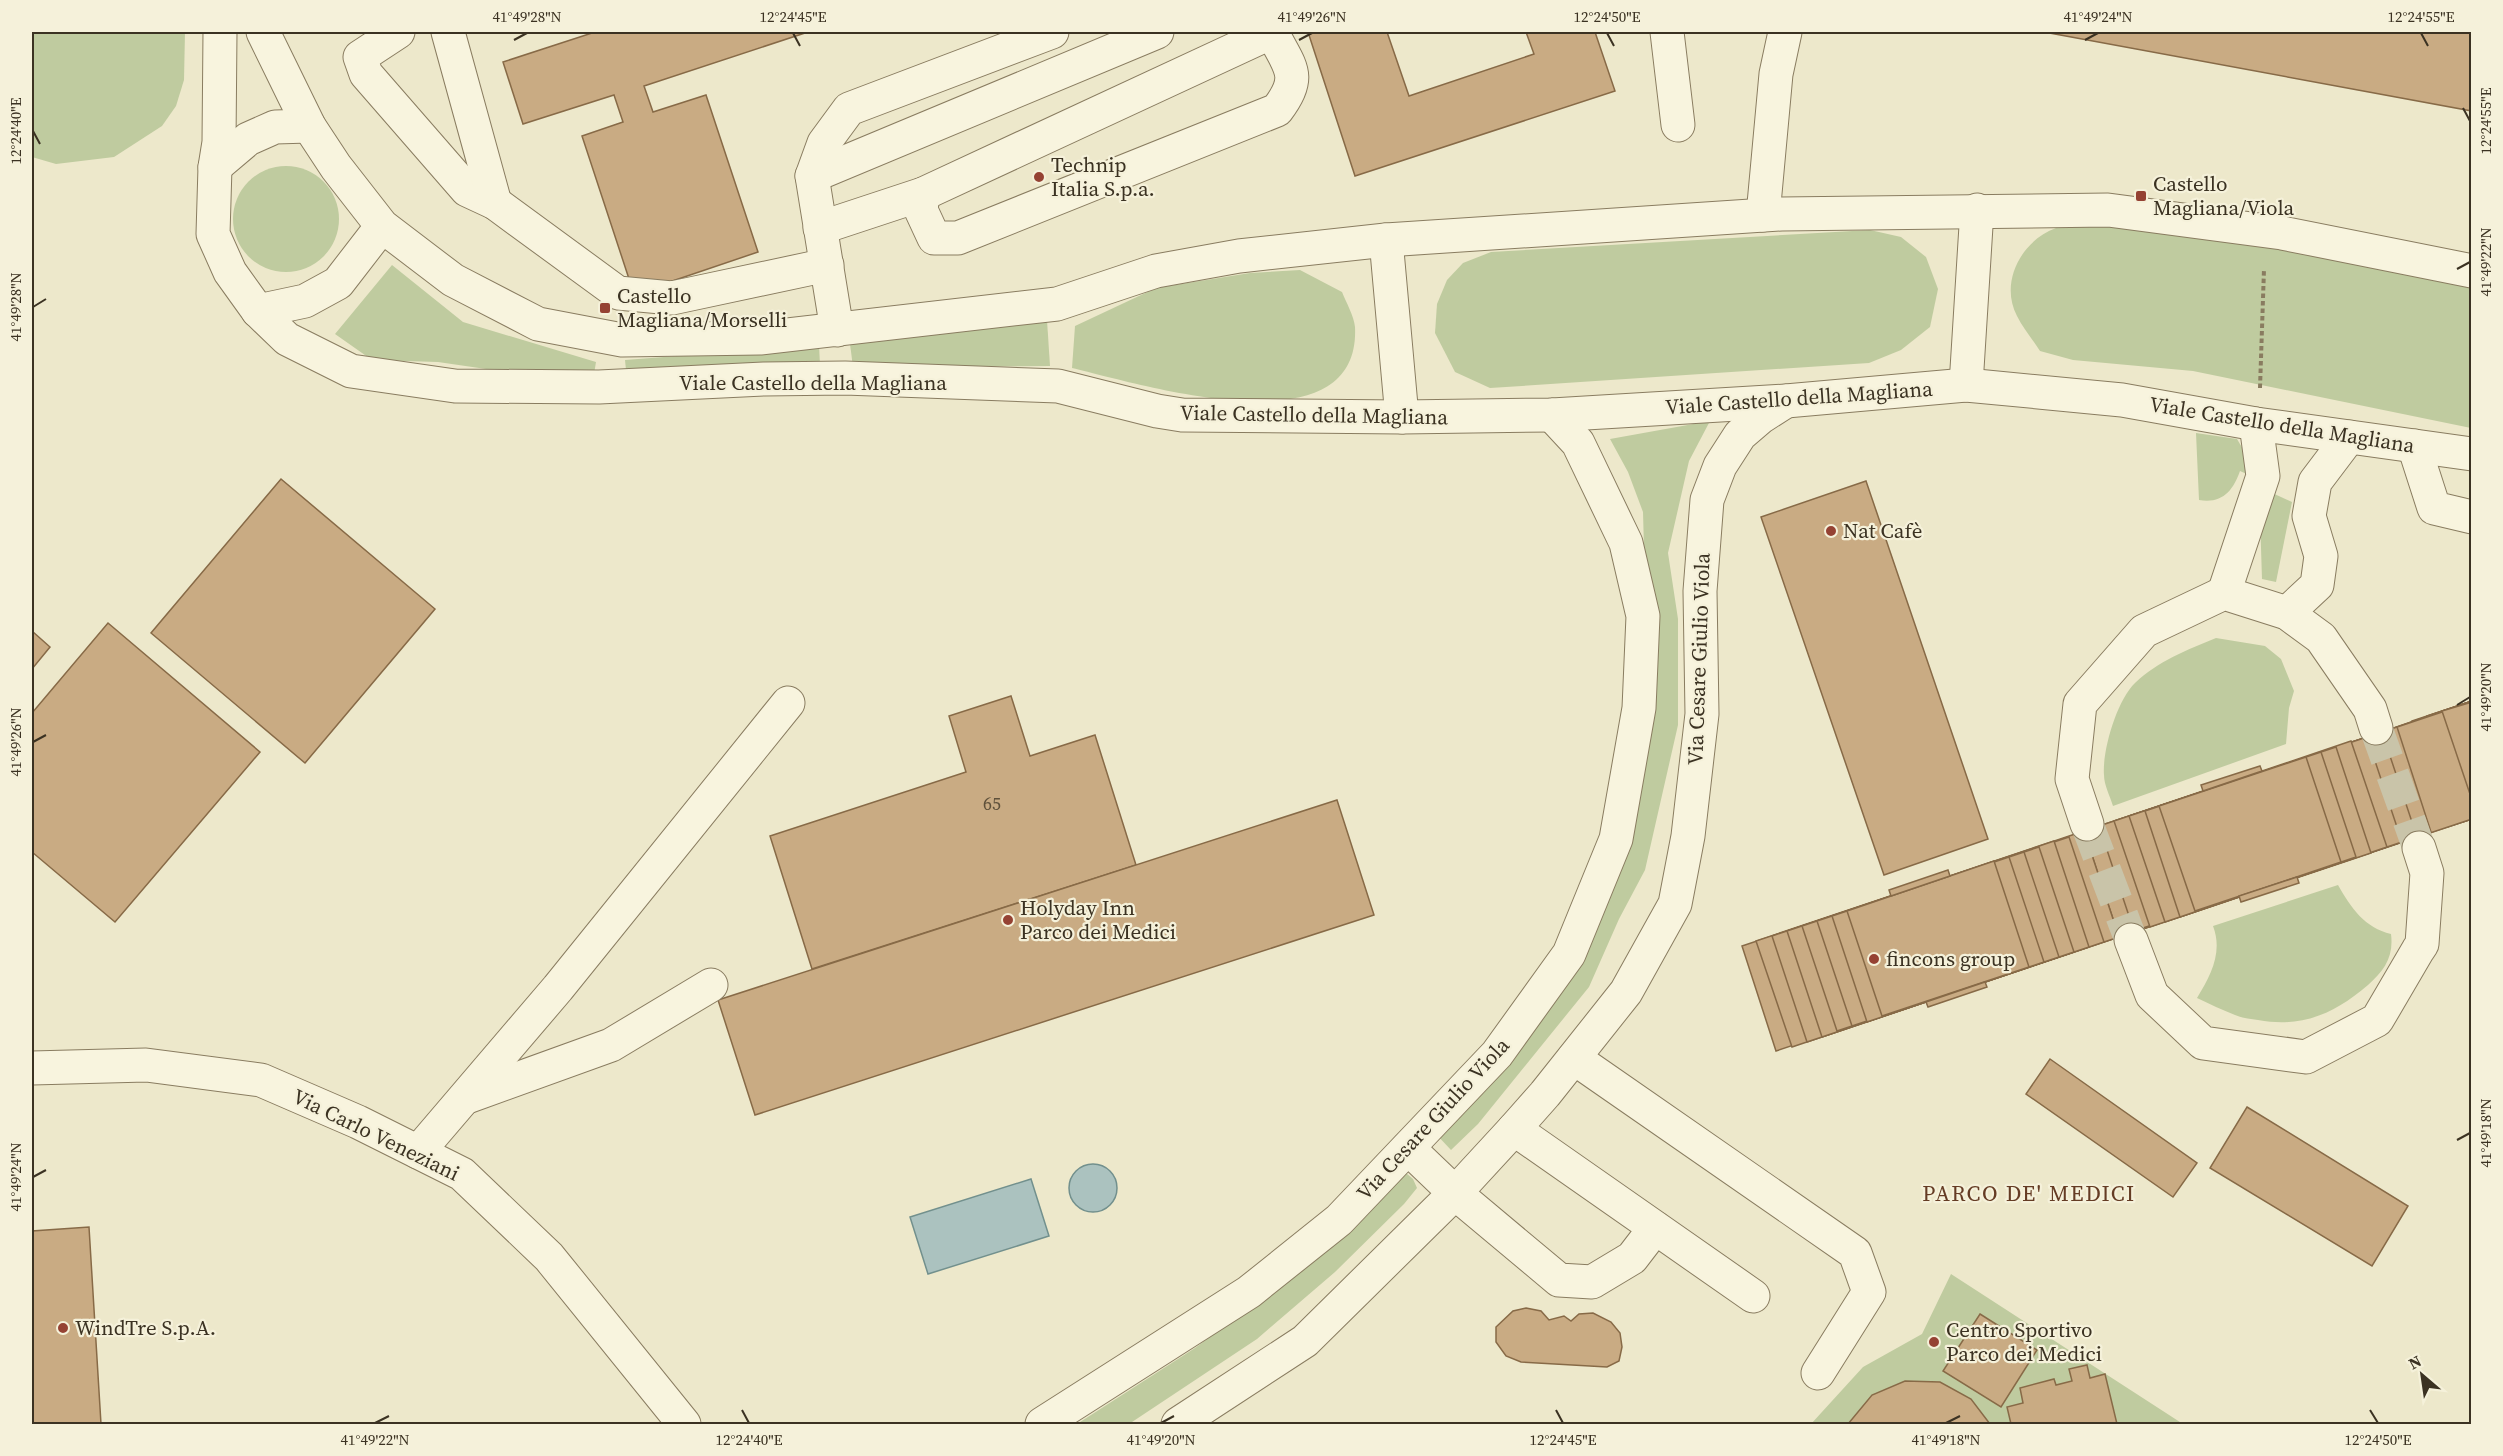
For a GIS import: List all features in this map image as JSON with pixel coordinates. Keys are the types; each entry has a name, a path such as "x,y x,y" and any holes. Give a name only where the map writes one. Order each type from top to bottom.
{"street":[{"name":"Viale Castello della Magliana","path":"220,32 219,142 215,167 213,234 230,272 258,311 287,339 351,371 455,386 599,387 764,379 912,380 1058,386 1182,415 1402,417 1552,415 1786,401 1966,385 2122,400 2252,423 2472,454"},
{"name":"Viale Castello della Magliana","path":"263,32 309,126 336,167 382,226 453,280 538,324 622,340 760,338 1057,304 1156,271 1239,256 1386,240 1762,215 1977,210 2108,210 2282,233 2472,271"},
{"path":"396,32 360,57 366,75 467,190 495,203 618,293 672,298 827,265"},
{"path":"448,32 495,203"},
{"path":"837,330 812,176 824,143 849,109 1052,32"},
{"path":"812,176 1157,32"},
{"path":"820,228 923,194 1272,32 1294,77 1289,94 1277,110 958,238 933,238 921,210 923,194"},
{"path":"1667,32 1678,125"},
{"path":"1762,215 1776,74 1785,32"},
{"path":"215,167 248,139 275,127 309,126"},
{"path":"1966,385 1977,210"},
{"path":"258,311 305,301 338,283 382,226"},
{"path":"1386,240 1402,417"},
{"name":"Via Cesare Giulio Viola","path":"1178,1425 1305,1341 1455,1193 1514,1129 1626,992 1675,904 1688,836 1702,714 1700,591 1707,500 1720,466 1740,435 1761,417 1786,401"},
{"name":"Via Cesare Giulio Viola","path":"1042,1425 1249,1292 1339,1220 1497,1054 1569,954 1616,839 1639,708 1643,616 1626,543 1578,443 1552,415"},
{"path":"2224,593 2263,476 2252,423"},
{"path":"2287,613 2317,585 2321,556 2309,516 2315,482 2349,437"},
{"path":"2414,446 2434,508 2472,517"},
{"path":"2087,824 2072,779 2080,704 2144,631 2224,593 2287,613 2321,638 2370,709 2376,728"},
{"path":"418,1152 558,988 788,703"},
{"path":"2131,940 2152,995 2203,1043 2306,1057 2377,1020 2418,950 2421,944 2427,873 2419,848"},
{"path":"465,1097 611,1045 711,985"},
{"path":"1574,1058 1855,1253 1869,1292 1818,1372"},
{"name":"Via Carlo Veneziani","path":"32,1068 146,1065 261,1080 358,1122 462,1174 549,1257 684,1425"},
{"path":"1514,1129 1753,1296"},
{"path":"1408,1149 1455,1193 1559,1280 1592,1282 1632,1258 1655,1228"}],"path":[{"path":"2252,423 2261,382 2264,254 2282,233"}],"green space":[{"path":"32,32 185,32 184,80 176,106 162,126 114,157 56,164 32,157"},
{"path":"286,166 306,170 323,182 335,199 339,219 335,239 323,256 306,268 286,272 266,268 249,256 237,239 233,219 237,199 249,182 266,170"},
{"path":"2080,224 2215,237 2471,287 2471,428 2193,371 2073,360 2040,351 2019,320 2012,303 2012,276 2024,252 2033,242 2056,228"},
{"path":"1870,230 1901,237 1926,257 1938,289 1930,327 1901,350 1869,363 1490,388 1455,372 1435,333 1437,304 1447,280 1463,263 1491,252"},
{"path":"392,265 463,322 596,362 594,374 541,377 438,362 372,360 335,334"},
{"path":"1300,270 1342,292 1355,327 1347,366 1322,389 1285,400 1240,401 1144,386 1072,368 1075,326 1156,288 1250,273"},
{"path":"1047,320 1050,366 853,367 850,344"},
{"path":"819,345 820,365 627,380 625,360"},
{"path":"1710,421 1689,461 1668,553 1678,619 1678,725 1645,870 1619,919 1589,987 1478,1124 1451,1150 1436,1134 1533,1018 1649,730 1643,512 1628,472 1610,439"},
{"path":"2196,433 2237,439 2247,456 2249,475 2240,471 2230,490 2214,500 2199,500"},
{"path":"2268,491 2292,502 2276,582 2262,579 2260,516"},
{"path":"2216,638 2265,646 2281,659 2294,691 2289,708 2286,744 2113,806 2104,779 2105,753 2112,726 2128,691 2144,675 2163,662"},
{"path":"2338,885 2348,902 2366,922 2391,934 2391,950 2387,963 2368,985 2330,1011 2289,1022 2240,1017 2197,998 2211,972 2216,954 2217,945 2213,926"},
{"path":"1406,1173 1413,1179 1417,1188 1404,1204 1335,1272 1257,1339 1129,1424 1077,1424 1195,1348 1290,1278"},
{"name":"Centro Sportivo Parco dei Medici","path":"1951,1274 2183,1424 1990,1424 1971,1399 1940,1382 1905,1381 1872,1395 1848,1424 1811,1424 1863,1367 1922,1334","holes":["1980,1314 2037,1351 2001,1407 1944,1371"]}],"water":[{"path":"1088,1164 1098,1164 1110,1171 1117,1183 1117,1193 1110,1205 1098,1212 1088,1212 1073,1201 1069,1193 1069,1183 1080,1168"},
{"path":"1031,1179 1049,1236 928,1274 910,1217"}],"building":[{"path":"595,32 808,32 644,86 653,112 706,95 758,252 634,294 582,136 623,122 614,95 523,124 503,62"},
{"path":"1308,32 1387,32 1409,96 1534,54 1526,32 1595,32 1615,91 1355,176"},
{"path":"2044,32 2472,32 2472,111"},
{"path":"281,479 435,609 305,763 151,633"},
{"path":"1866,481 1988,839 1884,875 1761,517"},
{"path":"108,623 260,752 115,922 32,852 32,713"},
{"path":"32,631 50,647 32,669"},
{"path":"1011,696 1030,756 1095,735 1136,865 812,969 770,836 966,772 949,716"},
{"path":"2472,701 2472,750 2457,706"},
{"path":"2472,701 2472,819 2462,822 2427,716"},
{"path":"2472,701 2472,819 2447,827 2412,721"},
{"path":"2472,701 2472,818 2431,832 2397,727"},
{"path":"2472,701 2472,819 2417,837 2382,732"},
{"path":"2472,702 2472,819 1776,1051 1742,946"},
{"path":"2472,702 2472,800 2442,711"},
{"path":"2397,727 2431,832 2104,942 2069,837"},
{"path":"2382,732 2417,837 2119,937 2084,831"},
{"path":"2367,737 2402,842 2134,931 2099,826"},
{"path":"2351,741 2387,847 2150,927 2114,821"},
{"path":"2336,747 2371,853 2165,922 2129,816"},
{"path":"2321,752 2356,857 2180,917 2145,811"},
{"path":"2306,757 2341,862 2195,911 2159,806"},
{"path":"2260,766 2262,771 2203,791 2201,785"},
{"path":"1337,800 1374,915 755,1115 718,1000"},
{"path":"2084,831 2119,937 1792,1047 1756,941"},
{"path":"2069,837 2104,942 1807,1042 1772,936"},
{"path":"2054,841 2089,947 1822,1037 1787,931"},
{"path":"2039,847 2074,952 1837,1031 1802,926"},
{"path":"2024,852 2059,957 1852,1026 1817,921"},
{"path":"2009,857 2044,962 1867,1022 1832,916"},
{"path":"1994,861 2029,967 1882,1016 1847,911"},
{"path":"1948,870 1950,876 1891,896 1889,890"},
{"path":"2297,877 2299,883 2241,902 2239,896"},
{"path":"1985,982 1987,987 1928,1007 1926,1002"},
{"path":"2050,1059 2197,1163 2173,1197 2026,1094"},
{"path":"2247,1107 2408,1206 2372,1266 2210,1168"},
{"name":"WindTre S.p.A.","path":"89,1227 101,1424 32,1424 32,1231"},
{"path":"1526,1308 1541,1311 1549,1320 1564,1316 1571,1321 1579,1314 1593,1313 1611,1322 1620,1333 1622,1347 1619,1361 1607,1367 1521,1362 1506,1356 1496,1342 1496,1327 1513,1311"},
{"path":"1980,1314 2037,1350 2001,1407 1943,1371"},
{"path":"2087,1365 2090,1378 2105,1374 2117,1424 2011,1424 2007,1407 2023,1403 2020,1388 2054,1379 2056,1385 2072,1381 2069,1369"},
{"path":"1905,1381 1940,1382 1971,1399 1990,1424 1848,1424 1872,1395"}],"tunnel":[{"path":"2376,728 2419,848"},
{"path":"2087,824 2131,940"}],"place":[{"name":"Technip Italia S.p.a.","path":"1039,177"},
{"name":"Castello Magliana/Viola","path":"2141,196"},
{"name":"Castello Magliana/Morselli","path":"605,308"},
{"name":"Nat Cafè","path":"1831,531"},
{"name":"Holyday Inn Parco dei Medici","path":"1008,920"},
{"name":"fincons group","path":"1874,959"},
{"name":"WindTre S.p.A.","path":"63,1328"},
{"name":"Centro Sportivo Parco dei Medici","path":"1934,1342"}],"district":[{"name":"PARCO DE' MEDICI","path":"2029,1193"}]}
